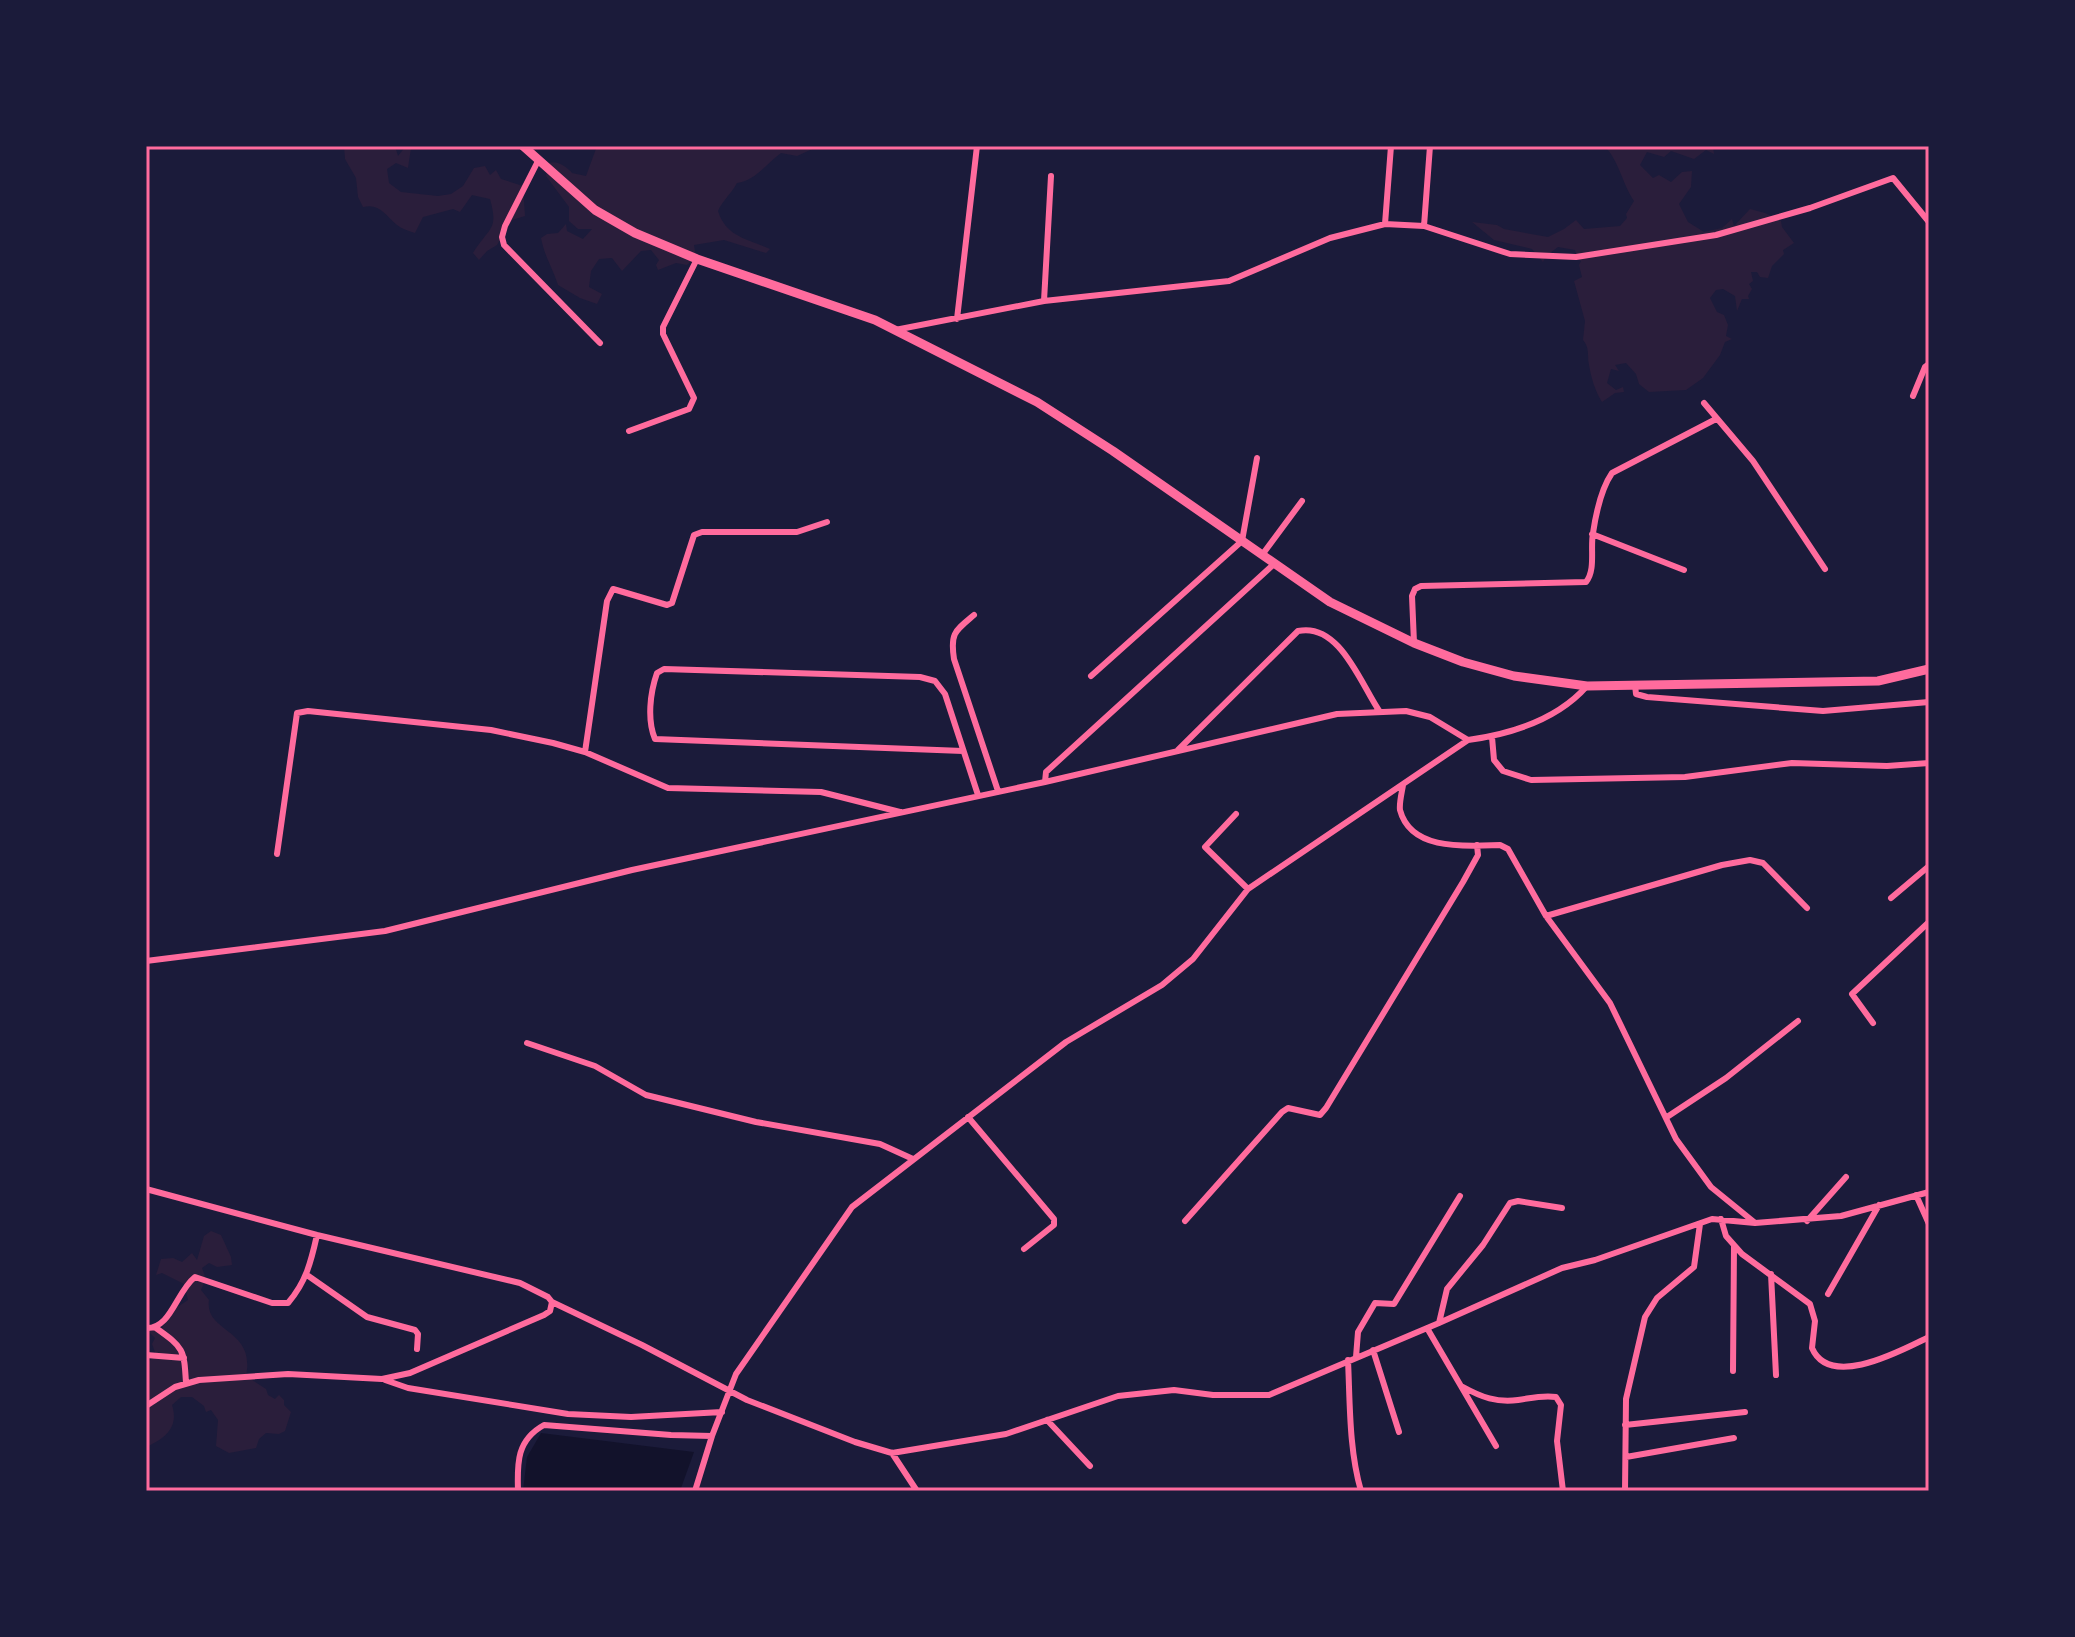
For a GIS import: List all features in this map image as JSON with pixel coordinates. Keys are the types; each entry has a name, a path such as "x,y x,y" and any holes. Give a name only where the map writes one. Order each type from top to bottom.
{"main road":[{"path":"523,146 595,210 635,233 697,259 800,293 895,330 1037,402 1330,602 1414,643 1490,670 1587,686 1878,681 1929,669"}],"street":[{"path":"957,319 977,146"},
{"path":"1385,224 1391,146"},
{"path":"1424,226 1430,146"},
{"path":"538,161 505,226 502,237 504,245 600,343"},
{"path":"1044,301 1051,176"},
{"path":"895,330 1044,301 1229,281 1330,238 1385,224 1424,226 1510,254 1576,257 1716,235 1810,208 1893,178 1929,222"},
{"path":"629,431 689,409 692,404 694,398 663,334 663,327 697,259"},
{"path":"1913,396 1929,364"},
{"path":"1704,403 1753,461 1825,569"},
{"path":"1414,643 1412,596 1415,589 1421,586 1586,582 1590,578 1592,534 1605,483 1612,473 1716,419"},
{"path":"1091,676 1242,541 1257,458"},
{"path":"1262,555 1302,501"},
{"path":"585,752 607,601 613,589 667,605 672,603 694,535 702,532 797,532 827,522"},
{"path":"1592,534 1684,570"},
{"path":"1045,782 1046,772 1274,564"},
{"path":"974,615 955,631 951,641 954,659 998,791"},
{"path":"1178,750 1298,631 1309,629 1324,634 1352,662 1380,712"},
{"path":"963,751 664,741 655,739 649,726 653,683 657,673 664,669 920,677 935,681 945,694 978,795"},
{"path":"1635,685 1636,694 1647,697 1823,711 1929,702"},
{"path":"695,1491 736,1374 852,1207 1066,1042 1162,985 1193,959 1248,889 1468,740 1492,737 1553,716 1573,702 1587,686"},
{"path":"277,854 297,713 308,711 491,730 553,743 585,752 668,788 821,792 903,813"},
{"path":"146,961 385,931 632,870 1045,782 1337,714 1406,711 1430,717 1468,740"},
{"path":"1492,737 1494,760 1503,771 1531,780 1685,777 1792,763 1887,766 1929,763"},
{"path":"1403,785 1399,808 1412,829 1434,843 1500,845 1508,849 1546,916 1610,1003 1676,1139 1711,1187 1755,1223"},
{"path":"1236,814 1205,847 1248,889"},
{"path":"1185,1221 1282,1112 1288,1108 1320,1115 1463,882 1478,855 1477,845"},
{"path":"1546,916 1722,865 1750,860 1763,863 1807,908"},
{"path":"1891,898 1929,866"},
{"path":"1873,1023 1852,994 1929,922"},
{"path":"1667,1117 1726,1078 1798,1021"},
{"path":"527,1043 595,1066 646,1095 756,1122 880,1144 913,1159"},
{"path":"968,1117 1054,1219 1054,1225 1024,1249"},
{"path":"1807,1221 1846,1177"},
{"path":"146,1189 317,1235 520,1283 729,1391 855,1442 892,1453 977,1441 1118,1396 1174,1390 1213,1395 1269,1395 1562,1268 1595,1260 1700,1224 1721,1219 1755,1223 1807,1221 1841,1216 1929,1192"},
{"path":"1916,1195 1929,1224"},
{"path":"1356,1357 1358,1332 1375,1303 1394,1304 1460,1196"},
{"path":"1439,1323 1447,1289 1483,1245 1510,1203 1518,1201 1562,1208"},
{"path":"1828,1294 1879,1205"},
{"path":"1721,1219 1723,1230 1734,1246 1810,1304 1815,1321 1812,1348 1821,1359 1844,1368 1895,1353 1929,1337"},
{"path":"1625,1491 1626,1399 1645,1317 1657,1298 1694,1267 1700,1224"},
{"path":"156,1328 165,1321 185,1285 195,1277 272,1303 288,1303 302,1287 317,1235"},
{"path":"1733,1371 1734,1246"},
{"path":"1771,1274 1776,1375"},
{"path":"307,1275 367,1317 415,1330 418,1334 417,1349"},
{"path":"146,1406 175,1387 214,1378 288,1374 382,1379 410,1373 544,1315 552,1307 552,1302"},
{"path":"146,1328 156,1328 179,1344 184,1358 186,1383"},
{"path":"1427,1328 1496,1446"},
{"path":"1373,1350 1399,1432"},
{"path":"146,1355 184,1358"},
{"path":"1348,1360 1350,1411 1361,1491"},
{"path":"382,1379 408,1388 568,1414 631,1417 722,1412"},
{"path":"1463,1387 1483,1398 1507,1401 1539,1395 1556,1397 1561,1405 1557,1441 1563,1491"},
{"path":"1625,1425 1745,1412"},
{"path":"1047,1420 1090,1466"},
{"path":"518,1491 520,1451 528,1434 544,1425 712,1436"},
{"path":"1626,1457 1734,1438"},
{"path":"892,1453 917,1491"}],"shaded area":[{"path":"344,146 395,146 398,156 406,146 411,148 408,168 396,163 387,169 389,183 401,192 438,196 451,194 463,186 474,168 485,166 490,175 496,170 501,179 523,186 525,216 512,220 497,245 479,260 473,253 493,223 490,199 472,195 460,212 453,209 423,217 415,233 408,231 378,208 363,207 358,197 356,178 345,159"},
{"path":"597,146 819,146 797,156 781,153 755,175 737,183 718,211 732,232 770,249 766,253 724,240 694,245 696,257 687,265 676,263 658,270 656,265 659,260 651,250 641,251 622,271 612,258 599,259 591,271 589,287 602,294 597,304 558,285 541,238 558,233 566,224 567,231 583,239 592,229 578,229 569,221 569,207 546,176 549,163 555,162 572,173 586,176"},
{"path":"1604,146 1713,146 1714,154 1706,150 1694,159 1671,151 1664,157 1647,152 1640,165 1653,178 1659,175 1671,182 1682,172 1692,171 1691,187 1679,204 1688,222 1704,232 1722,228 1732,219 1734,226 1750,209 1781,221 1794,243 1783,250 1784,254 1772,266 1768,278 1751,272 1753,281 1749,284 1752,289 1749,299 1742,299 1737,311 1735,296 1723,289 1716,290 1710,298 1717,312 1724,315 1728,325 1726,336 1732,339 1725,342 1720,355 1703,378 1686,390 1649,392 1639,384 1636,374 1626,363 1615,365 1619,371 1611,369 1607,383 1616,390 1623,387 1624,392 1615,393 1602,402 1592,379 1583,340 1585,321 1574,281 1582,277 1581,261 1577,259 1575,250 1558,247 1543,262 1532,249 1494,240 1472,222 1548,237 1576,220 1584,229 1620,226 1634,201 1613,157"},
{"path":"211,1231 221,1235 232,1265 217,1267 209,1263 202,1268 206,1279 201,1290 209,1300 210,1311 244,1349 246,1376 266,1389 268,1395 275,1399 279,1395 291,1412 285,1431 266,1433 259,1439 256,1448 229,1453 216,1446 218,1420 211,1410 206,1412 204,1406 192,1397 181,1397 172,1405 174,1420 169,1431 146,1447 146,1364 156,1355 152,1344 155,1338 148,1331 153,1326 162,1328 170,1312 188,1300 184,1284 162,1273 156,1275 161,1259 173,1258 182,1262 192,1253 197,1260 204,1236"},
{"path":"541,1433 694,1452 680,1491 523,1491 527,1457"}]}
